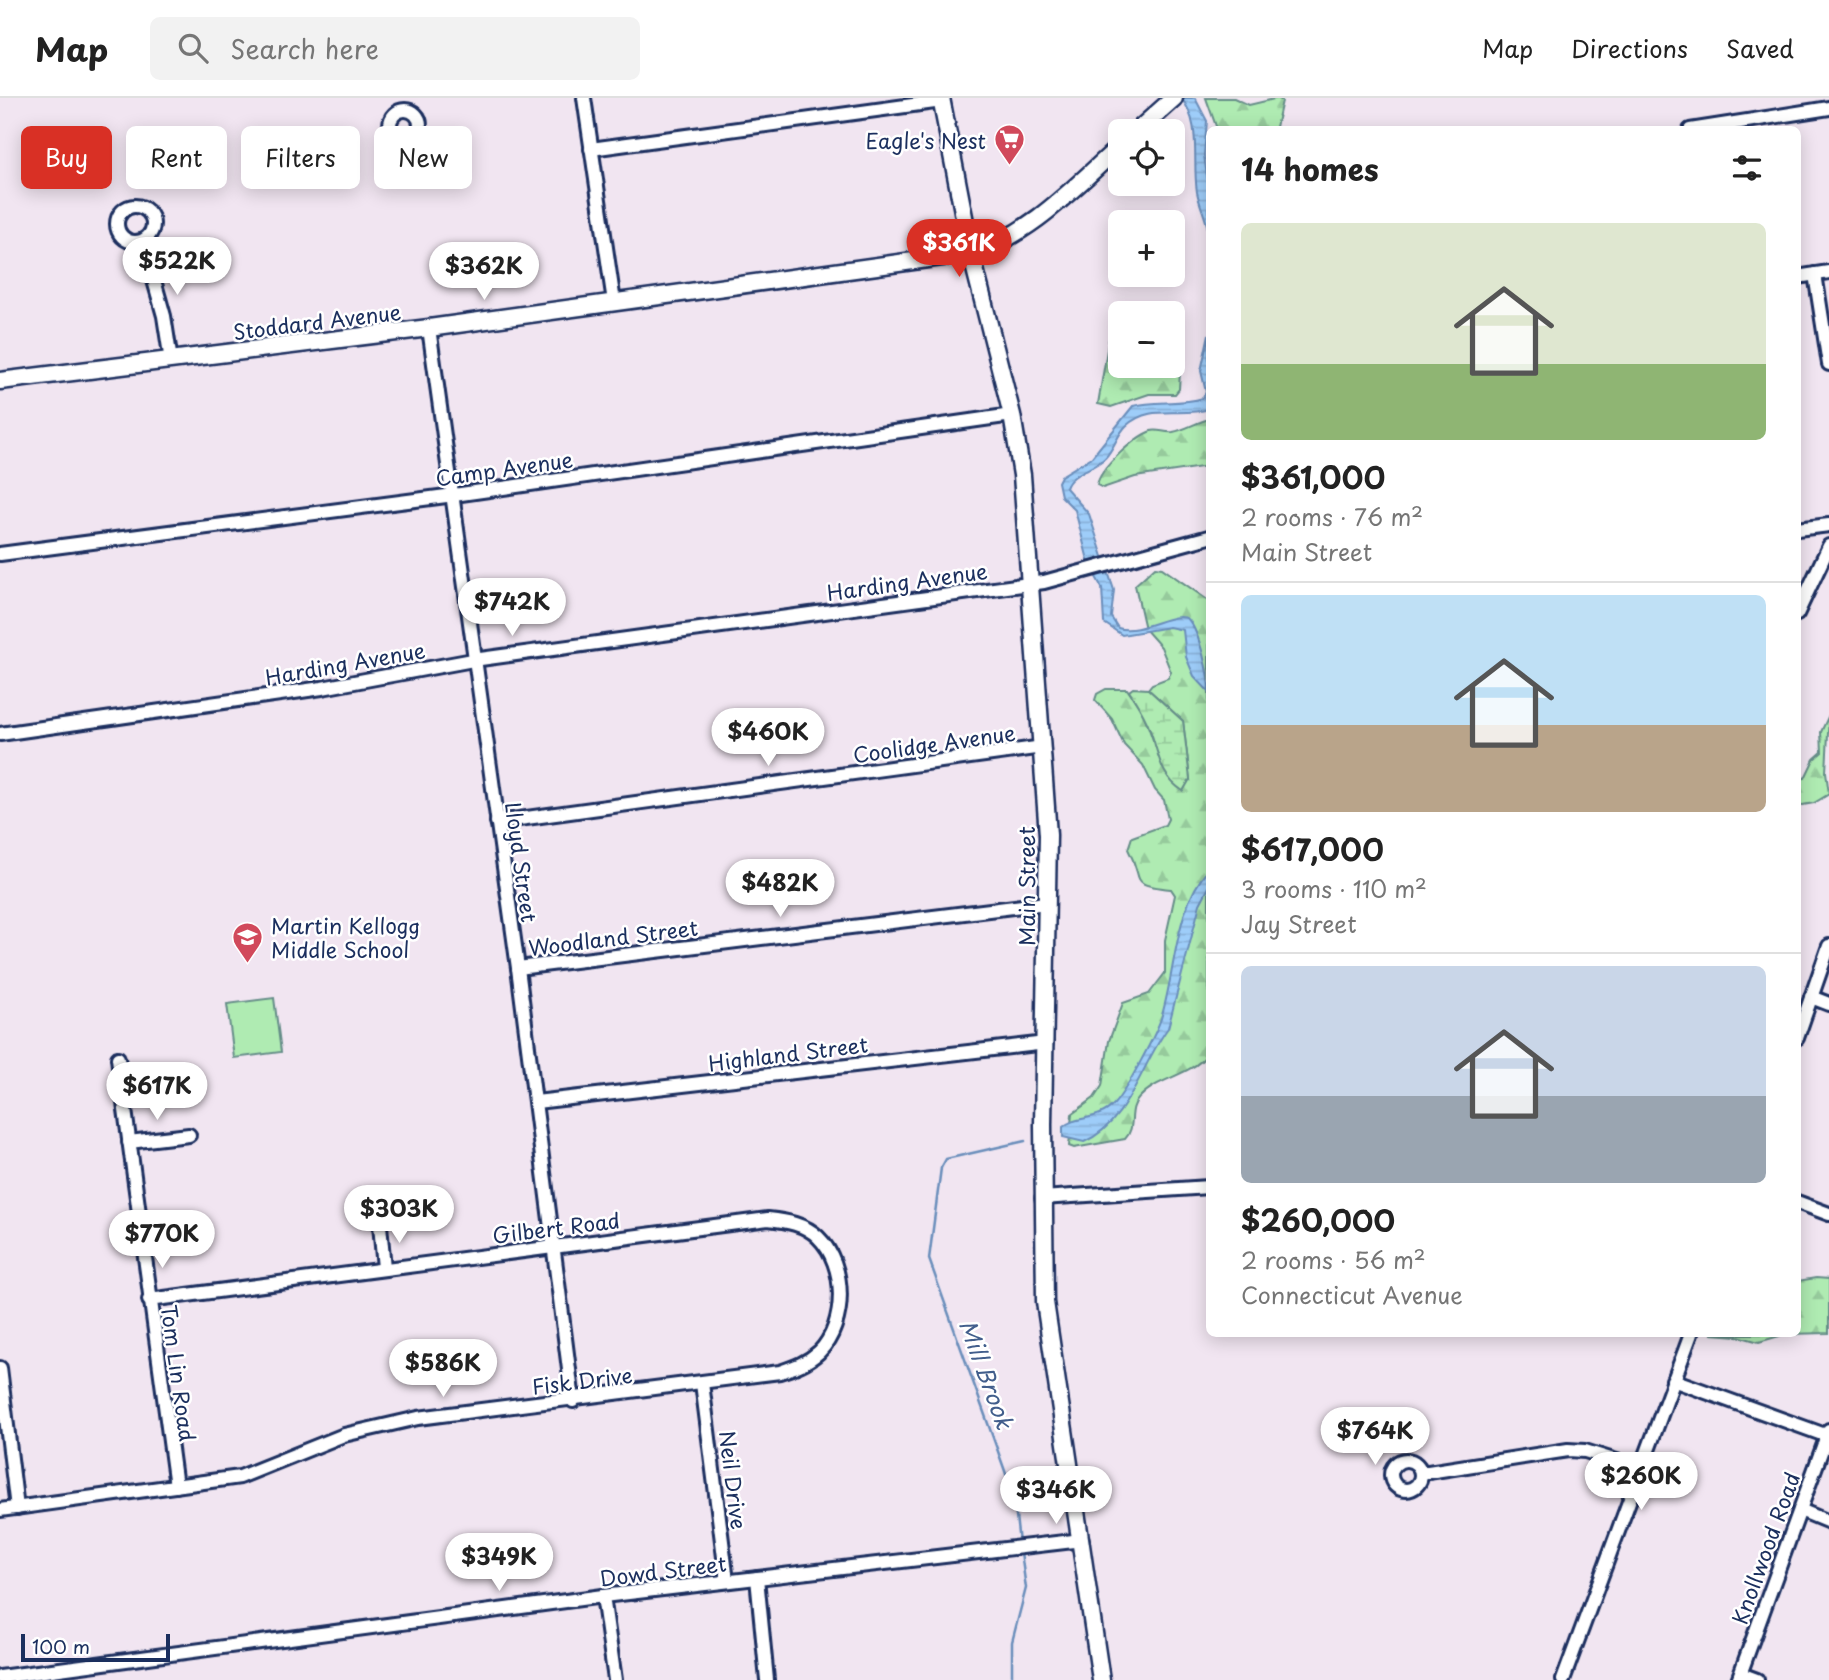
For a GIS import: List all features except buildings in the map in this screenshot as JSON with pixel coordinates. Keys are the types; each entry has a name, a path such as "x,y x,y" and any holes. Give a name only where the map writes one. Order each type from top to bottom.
{"main road":[{"name":"Main Street","path":"941,99 971,253 1012,415 1021,475 1048,835 1042,1198 1045,1302 1101,1680"},
{"path":"1151,119 1174,99"},
{"name":"Stoddard Avenue","path":"0,381 429,328 971,253 996,245 1024,230 1108,156"}],"street":[{"path":"584,98 614,302"},
{"path":"591,149 941,99"},
{"path":"1715,126 1829,108"},
{"path":"143,241 164,316 171,361"},
{"path":"1801,276 1829,272"},
{"path":"1815,274 1829,364"},
{"name":"Lloyd Street","path":"429,328 536,1102 573,1401"},
{"name":"Camp Avenue","path":"0,554 454,495 1012,415"},
{"path":"1801,528 1829,525"},
{"name":"Harding Avenue","path":"0,734 308,690 473,660 1030,584 1206,538"},
{"path":"1801,606 1829,546"},
{"name":"Coolidge Avenue","path":"497,822 1043,747"},
{"name":"Woodland Street","path":"518,968 1046,903"},
{"path":"1801,1026 1829,946"},
{"path":"1811,997 1829,1004"},
{"name":"Highland Street","path":"536,1102 1046,1043"},
{"name":"Tom Lin Road","path":"118,1058 176,1486"},
{"path":"129,1142 189,1135"},
{"path":"1042,1198 1206,1187"},
{"path":"1801,1204 1829,1214"},
{"name":"Gilbert Road","path":"149,1300 768,1219 804,1227 818,1237 831,1254"},
{"path":"380,1225 384,1268"},
{"name":"Fisk Drive","path":"0,1510 240,1478 344,1435 378,1426 780,1372 803,1364 820,1351 836,1324 840,1304 831,1254"},
{"path":"1563,1680 1639,1468 1690,1337"},
{"path":"0,1368 17,1508"},
{"path":"1673,1380 1827,1432"},
{"name":"Neil Drive","path":"702,1383 727,1581"},
{"name":"Knollwood Road","path":"1739,1677 1827,1432"},
{"path":"1422,1473 1567,1450 1585,1451 1639,1468"},
{"path":"1800,1510 1829,1522"},
{"name":"Dowd Street","path":"0,1677 603,1596 1082,1540"},
{"path":"757,1578 767,1680"},
{"path":"603,1596 615,1680"},
{"path":"1739,1677 1757,1680"}],"green space":[{"path":"1206,98 1234,98 1249,105 1278,98 1282,101 1276,126 1216,126"},
{"path":"1108,344 1108,378 1180,378 1179,389 1175,394 1149,394 1111,407 1098,404"},
{"path":"1206,420 1206,466 1135,477 1103,488 1097,485 1111,462 1144,434 1151,431 1178,431"},
{"path":"1155,567 1162,568 1206,599 1206,1056 1192,1067 1155,1085 1139,1098 1133,1108 1131,1129 1125,1139 1074,1148 1069,1146 1072,1114 1094,1098 1102,1086 1109,1041 1123,1003 1149,994 1165,973 1165,940 1175,895 1171,889 1148,885 1139,880 1128,849 1132,837 1165,825 1168,819 1164,800 1155,790 1143,765 1124,745 1112,719 1095,700 1097,694 1106,689 1127,689 1143,712 1153,740 1190,779 1183,721 1148,689 1152,684 1168,678 1171,672 1161,647 1145,629 1135,585"},
{"path":"1133,688 1148,689 1183,721 1190,779 1183,791 1164,771 1146,719 1129,691"},
{"path":"1829,715 1826,772 1829,794 1814,803 1801,805 1801,778 1805,778 1814,759 1822,752 1821,732"},
{"path":"274,998 281,1052 234,1058 227,1004"},
{"path":"1829,1279 1829,1333 1801,1334 1801,1280"},
{"path":"1742,1337 1776,1337 1759,1342"}],"water":[{"path":"1181,98 1195,98 1207,121 1204,155 1206,221 1197,192 1194,131 1188,108"},
{"path":"1206,348 1206,392 1201,371"},
{"path":"1206,392 1206,410 1155,413 1136,419 1126,426 1105,458 1073,478 1066,488 1089,514 1114,590 1111,617 1118,628 1137,628 1174,618 1188,619 1203,654 1206,689 1194,676 1186,657 1183,630 1169,627 1122,635 1104,623 1102,588 1089,564 1075,510 1061,496 1058,482 1061,476 1092,457 1133,406 1203,398"},
{"path":"1206,873 1206,893 1200,904 1168,1028 1133,1091 1112,1121 1084,1142 1063,1137 1063,1127 1068,1123 1108,1110 1141,1061 1162,1015 1183,919 1198,884"}],"waterway":[{"name":"Mill Brook","path":"1019,1543 1014,1498 929,1259 941,1168 946,1159 1025,1141"},
{"name":"Mill Brook","path":"1012,1680 1012,1642 1026,1588 1021,1553"}],"place":[{"name":"Eagle's Nest","path":"1009,167"},
{"name":"Martin Kellogg Middle School","path":"248,964"}]}
